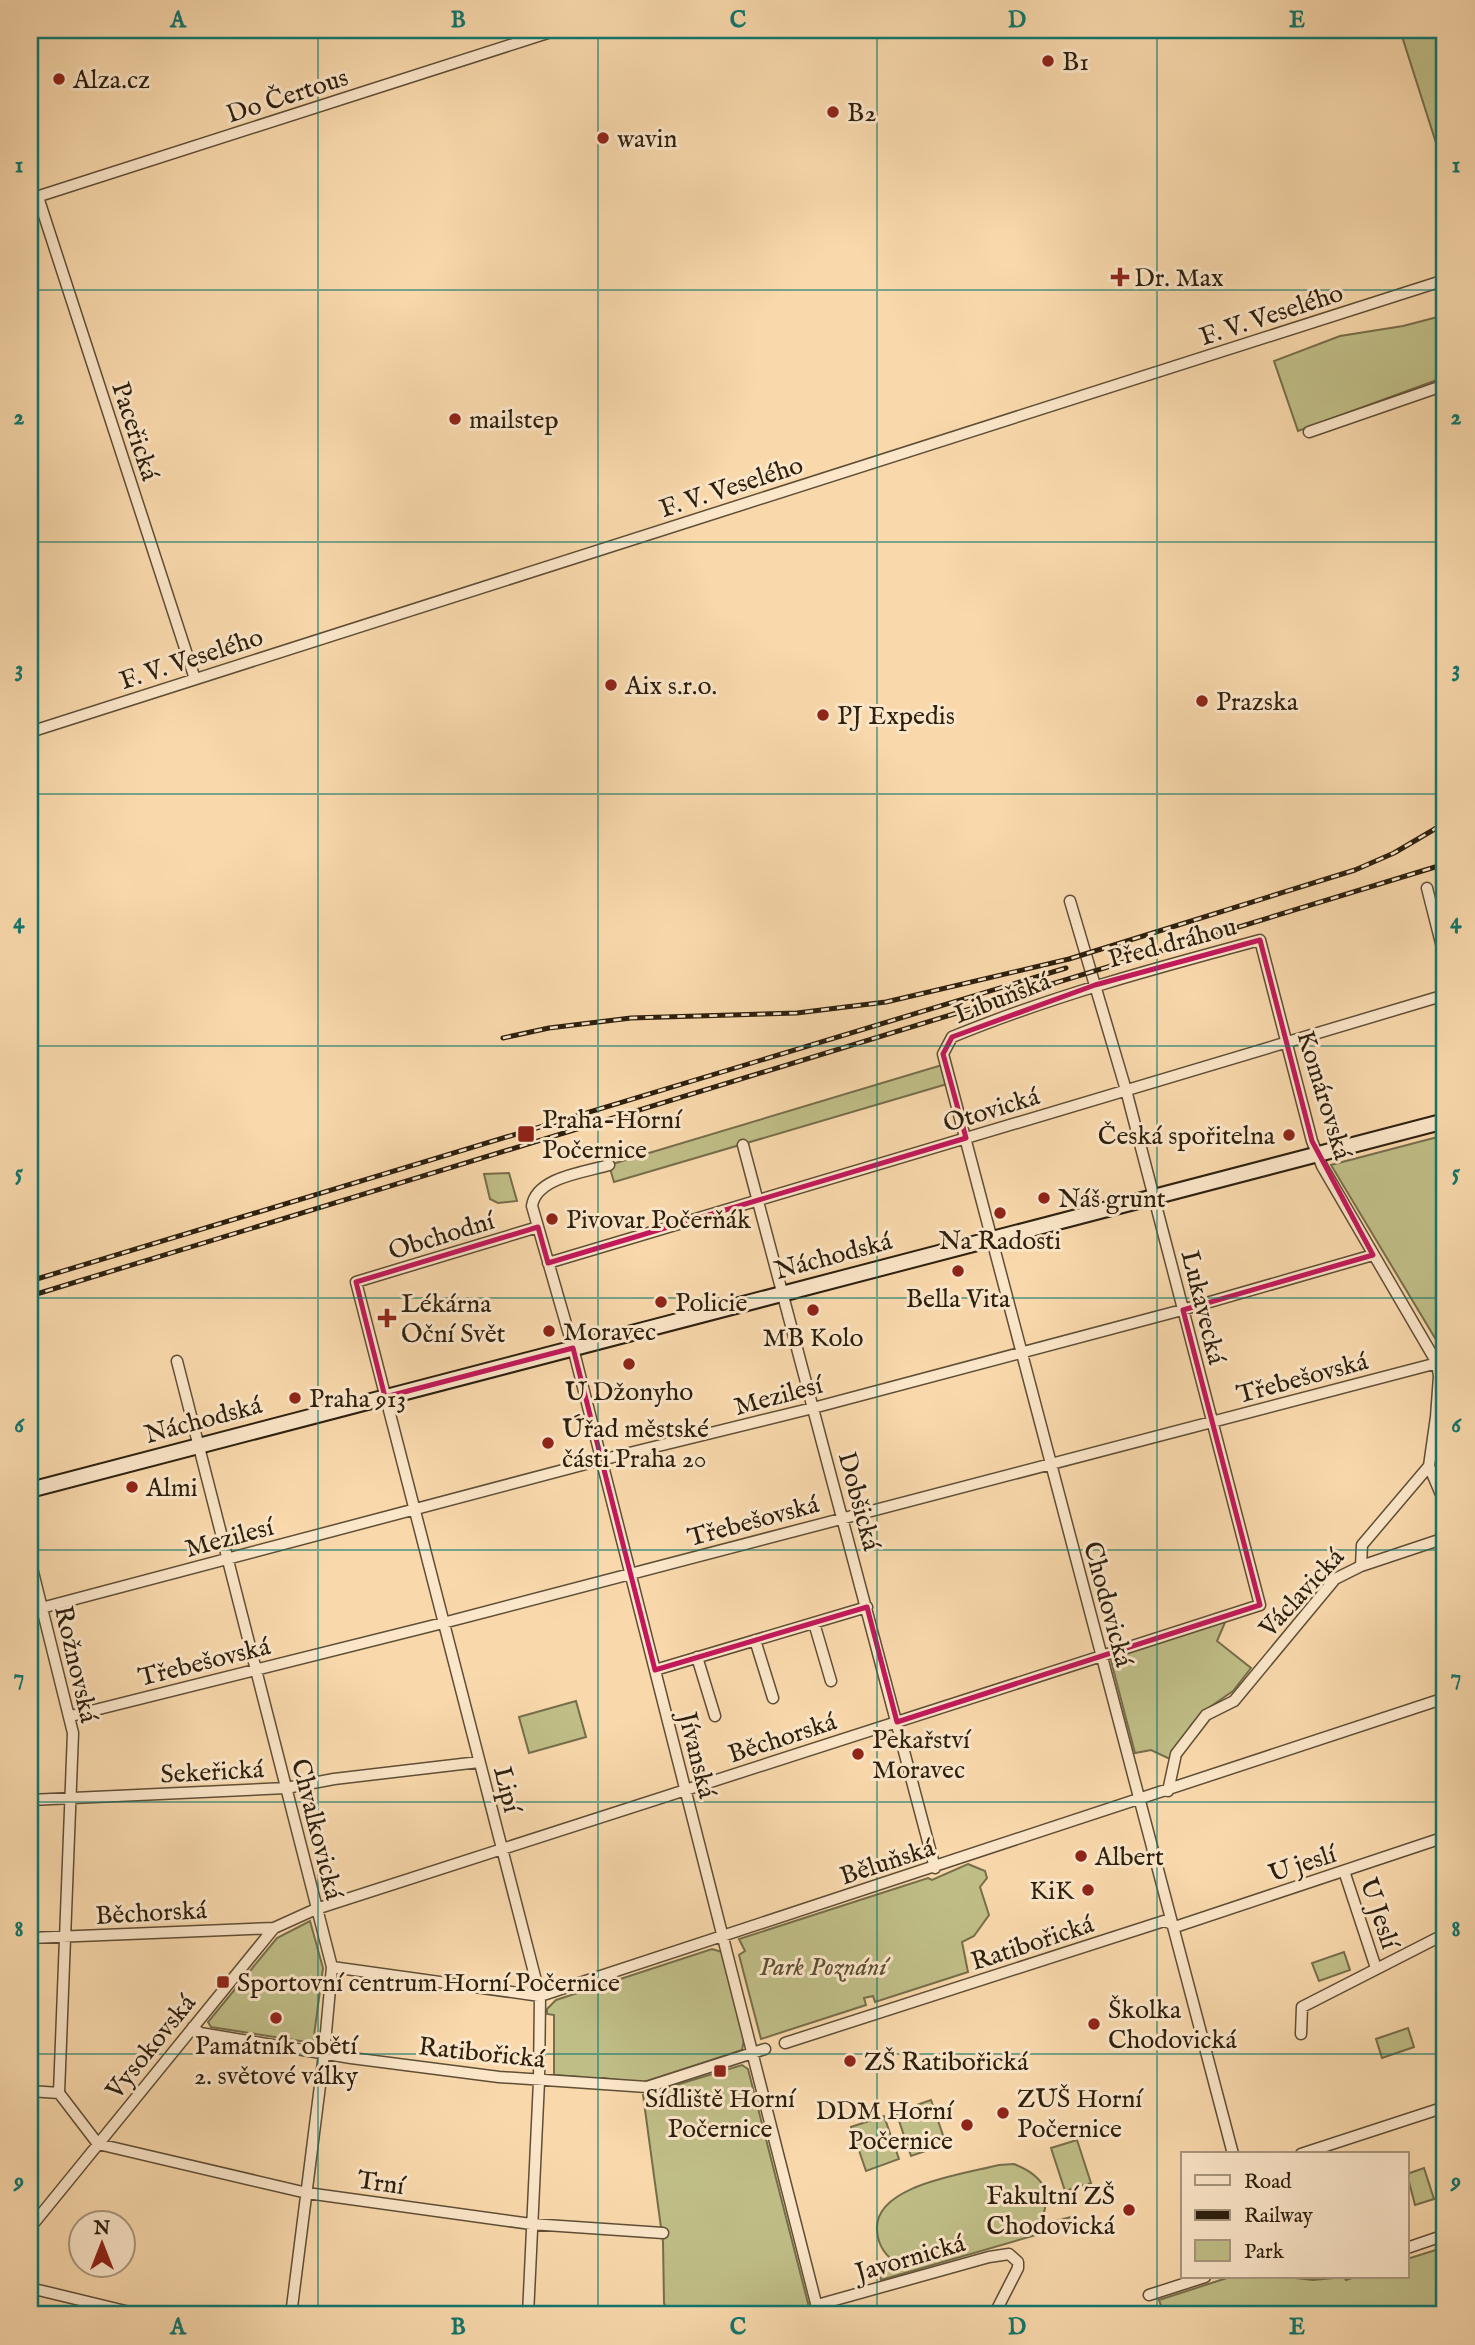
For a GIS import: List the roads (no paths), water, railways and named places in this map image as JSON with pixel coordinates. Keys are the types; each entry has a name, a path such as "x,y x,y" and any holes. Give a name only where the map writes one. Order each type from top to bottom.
{"main road":[{"name":"Náchodská","path":"30,1489 1445,1121"}],"street":[{"name":"Do Čertous","path":"34,198 558,30"},
{"name":"Paceřická","path":"34,198 195,679"},
{"name":"F. V. Veselého","path":"30,732 1445,280"},
{"path":"1309,432 1445,386"},
{"path":"1427,888 1445,959"},
{"name":"Lukavecká","path":"1070,901 1126,1090 1260,1605 1101,1657"},
{"name":"Před dráhou","path":"1095,985 1260,940"},
{"name":"Komárovská","path":"1260,940 1317,1154 1373,1255 1441,1362"},
{"name":"Libuňská","path":"946,1065 943,1054 952,1037 1095,985"},
{"name":"Otovická","path":"548,1263 1445,995"},
{"name":"Chodovická","path":"946,1065 1232,2152"},
{"name":"Dobšická","path":"743,1145 935,1867"},
{"name":"Jívanská","path":"609,1165 545,1185 533,1197 532,1206 573,1348 818,2310"},
{"name":"Obchodní","path":"356,1282 538,1227"},
{"name":"Mezilesí","path":"30,1611 601,1460 813,1409 1182,1310 1373,1255"},
{"name":"Lipí","path":"356,1282 540,1996 539,2081 528,2315"},
{"name":"Chvalkovická","path":"177,1362 332,1968 324,2054 291,2315"},
{"path":"1441,1362 1429,1466 1445,1504"},
{"name":"Třebešovská","path":"71,1716 443,1623 1441,1362"},
{"name":"Václavická","path":"1168,1791 1176,1754 1206,1715 1234,1701 1335,1579 1361,1566 1362,1545 1429,1466"},
{"path":"1361,1566 1445,1538"},
{"name":"Rožnovská","path":"30,1560 71,1716 71,1799 59,2093"},
{"path":"655,1670 866,1607"},
{"path":"814,1623 831,1681"},
{"path":"755,1640 773,1698"},
{"path":"697,1657 715,1716"},
{"name":"Běchorská","path":"316,1909 1101,1657"},
{"name":"Běluňská","path":"332,1968 540,1996 1139,1801 1445,1698"},
{"name":"Sekeřická","path":"30,1800 286,1788 334,1779 479,1762"},
{"name":"U jeslí","path":"1172,1924 1178,1926 1445,1837"},
{"name":"U Jeslí","path":"1343,1871 1376,1968"},
{"name":"Vysokovská","path":"30,2228 274,1927 316,1909"},
{"name":"Ratibořická","path":"785,2043 1164,1921 1172,1924"},
{"name":"Běchorská","path":"30,1938 274,1927"},
{"path":"1301,2034 1302,2007 1445,1934"},
{"name":"Ratibořická","path":"193,2027 200,2033 324,2054 539,2081 647,2087 765,2049"},
{"path":"30,2091 59,2093 98,2144"},
{"path":"1307,2152 1445,2107"},
{"name":"Trní","path":"98,2144 307,2193 531,2224 663,2233"},
{"path":"30,2208 41,2213"},
{"path":"1408,2248 1445,2235"},
{"name":"Javornická","path":"818,2310 989,2257 1009,2254 1015,2258 1018,2267 994,2315"},
{"path":"1149,2295 1202,2278"},
{"path":"30,2288 142,2315"}],"railway":[{"path":"503,1038 549,1028 631,1018 797,1013 886,1002 1069,959 1355,870 1394,853 1445,823"},
{"path":"30,1296 1445,864"},
{"path":"30,1281 1066,968"}],"place":[{"name":"B1","path":"1048,61"},
{"name":"Alza.cz","path":"59,79"},
{"name":"B2","path":"833,112"},
{"name":"wavin","path":"603,138"},
{"name":"Dr. Max","path":"1120,277"},
{"name":"mailstep","path":"455,419"},
{"name":"Aix s.r.o.","path":"611,685"},
{"name":"Prazska","path":"1202,701"},
{"name":"PJ Expedis","path":"823,715"},
{"name":"Praha-Horní Počernice","path":"526,1134"},
{"name":"Česká spořitelna","path":"1289,1135"},
{"name":"Náš grunt","path":"1044,1198"},
{"name":"Na Radosti","path":"1000,1213"},
{"name":"Pivovar Počerňák","path":"552,1219"},
{"name":"Bella Vita","path":"958,1271"},
{"name":"Policie","path":"661,1302"},
{"name":"MB Kolo","path":"813,1310"},
{"name":"Lékárna Oční Svět","path":"387,1318"},
{"name":"Moravec","path":"549,1331"},
{"name":"U Džonyho","path":"629,1364"},
{"name":"Praha 913","path":"295,1398"},
{"name":"Úřad městské části Praha 20","path":"548,1443"},
{"name":"Almi","path":"132,1487"},
{"name":"Pekařství Moravec","path":"858,1754"},
{"name":"Albert","path":"1081,1856"},
{"name":"KiK","path":"1088,1890"},
{"name":"Sportovní centrum Horní Počernice","path":"223,1982"},
{"name":"Památník obětí 2. světové války","path":"276,2018"},
{"name":"Školka Chodovická","path":"1094,2024"},
{"name":"ZŠ Ratibořická","path":"850,2061"},
{"name":"Sídliště Horní Počernice","path":"720,2071"},
{"name":"ZUŠ Horní Počernice","path":"1003,2113"},
{"name":"DDM Horní Počernice","path":"967,2125"},
{"name":"Fakultní ZŠ Chodovická","path":"1129,2210"}],"park label":[{"name":"Park Poznání","path":"823,1966"}]}
